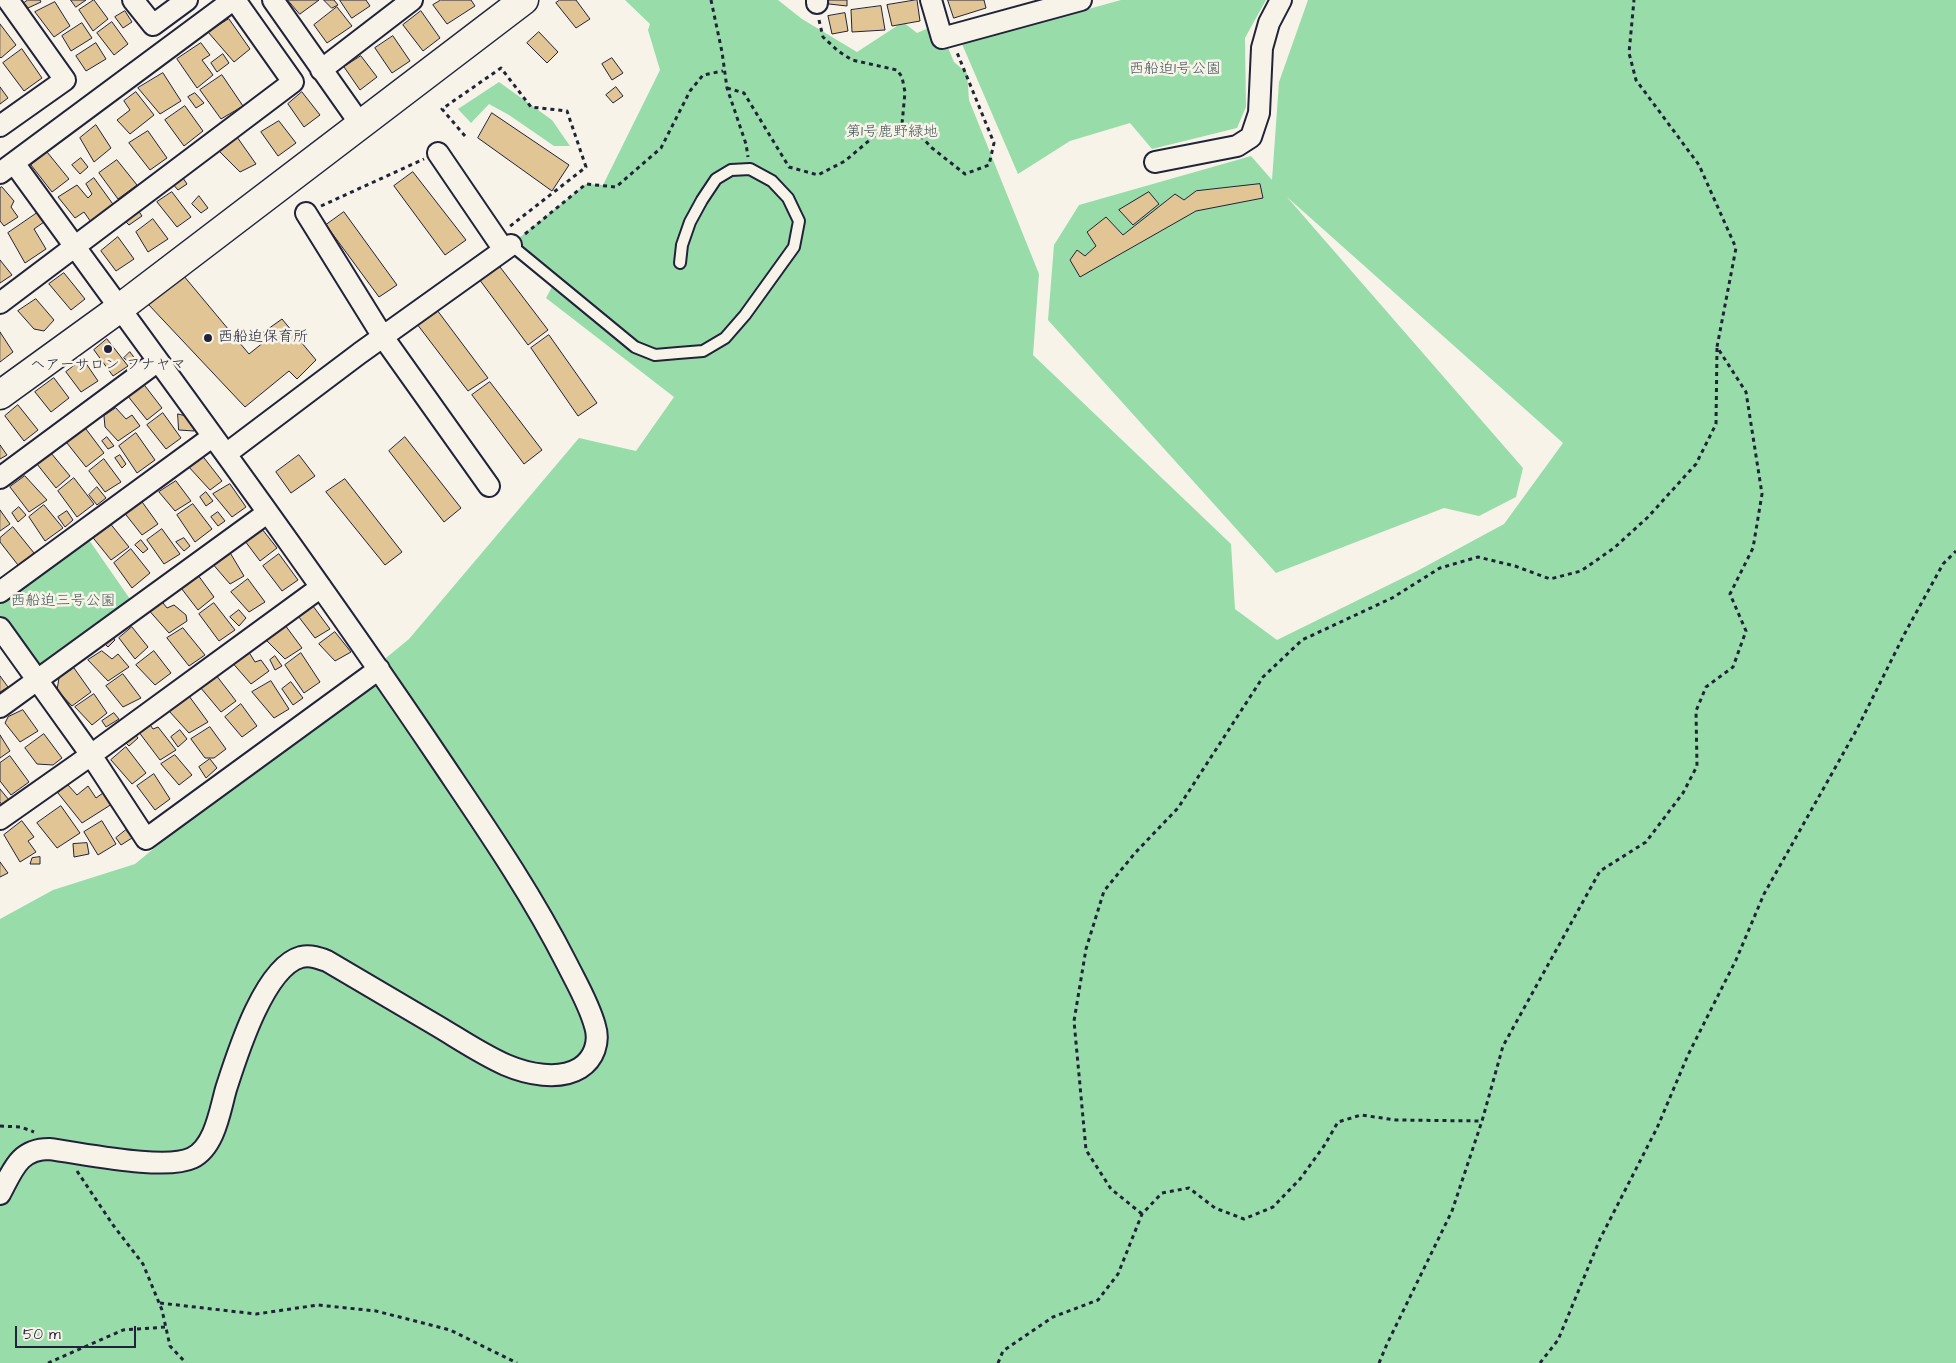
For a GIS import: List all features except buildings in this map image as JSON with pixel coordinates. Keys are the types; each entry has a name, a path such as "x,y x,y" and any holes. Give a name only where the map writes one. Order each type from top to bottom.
{"street":[{"path":"0,126 65,80 8,0"},
{"path":"133,0 153,25 187,0"},
{"path":"5,164 216,0"},
{"path":"0,303 293,82 234,0 5,164"},
{"path":"273,0 361,125"},
{"path":"321,70 412,0"},
{"path":"0,395 120,308 524,0"},
{"path":"931,0 942,38 1081,0"},
{"path":"1155,162 1237,146 1251,137 1259,113 1262,48 1269,23 1280,0"},
{"path":"226,454 508,241 438,153"},
{"path":"0,1194 19,1160 28,1152 38,1149 60,1150 163,1164 191,1158 201,1152 209,1141 233,1067 265,991 286,966 304,956 313,956 327,961 509,1066 545,1075 566,1074 582,1067 595,1050 597,1039 595,1026 584,999 556,942 507,860 379,669 226,454 75,247 5,164"},
{"path":"306,213 382,337 489,486"},
{"path":"0,478 158,361"},
{"path":"0,592 212,437"},
{"path":"0,707 267,513"},
{"path":"0,819 321,587"},
{"path":"0,628 90,755 146,839 379,669"}],"lane":[{"path":"508,241 635,347 656,355 702,351 725,338 745,315 794,247 799,221 788,198 772,181 750,169 731,170 716,179 702,200 690,222 682,245 680,263"}],"path":[{"path":"711,0 722,52 723,71 746,144 750,169"},
{"path":"1142,1214 1111,1189 1086,1150 1074,1021 1086,949 1104,891 1135,853 1178,808 1263,677 1302,640 1392,598 1440,568 1478,557 1515,566 1550,579 1581,571 1614,548 1648,517 1696,464 1716,424 1717,347 1736,248 1699,165 1636,80 1629,53 1634,0"},
{"path":"817,1 823,37 838,51 852,60 897,70 902,77 905,92 902,124"},
{"path":"727,88 744,92 788,167 818,175 845,161 878,134 902,124 914,129 932,148 964,174 989,166 994,143 950,36"},
{"path":"465,136 442,109 502,68 531,107 567,111 586,167 508,241"},
{"path":"508,241 586,184 616,187 661,148 690,91 703,75 723,71"},
{"path":"306,213 438,153"},
{"path":"1379,1363 1452,1211 1482,1121 1504,1046 1600,871 1646,842 1686,786 1697,766 1696,711 1706,688 1733,667 1746,631 1730,594 1753,548 1762,494 1746,392 1717,347"},
{"path":"1540,1363 1558,1340 1600,1238 1657,1128 1688,1055 1736,960 1764,894 1857,729 1905,633 1943,564 1956,551"},
{"path":"998,1363 1003,1352 1053,1317 1098,1300 1118,1274 1142,1214 1162,1193 1189,1188 1215,1208 1244,1219 1273,1207 1300,1179 1324,1146 1338,1122 1361,1115 1396,1120 1482,1121"},
{"path":"60,1150 81,1176 142,1264 160,1303 170,1346 186,1363"},
{"path":"160,1303 256,1314 318,1305 376,1311 450,1330 517,1363"},
{"path":"48,1363 123,1330 166,1327"}],"green space":[{"name":"第1号鹿野緑地","path":"625,0 778,0 802,19 857,52 903,22 917,33 938,24 954,62 967,73 969,100 1039,274 1033,355 1231,544 1235,609 1277,640 1417,571 1504,524 1563,443 1287,197 1523,468 1516,497 1479,516 1444,508 1276,573 1048,320 1054,245 1079,205 1251,156 1272,180 1279,82 1308,0 1956,0 1956,1363 0,1363 0,919 53,890 135,864 409,639 579,438 636,451 674,397 546,298 553,285 504,250 586,184 603,185 660,70 648,30 650,24"},
{"name":"西船迫1号公園","path":"1121,0 1266,0 1245,38 1246,107 1237,128 1152,149 1130,123 1070,141 1018,174 962,44"},
{"path":"499,82 552,120 570,146 554,146 509,115 489,104 471,123 458,109"},
{"name":"西船迫三号公園","path":"87,537 130,599 44,664 33,661 0,616 0,603"}],"place":[{"name":"西船迫保育所","path":"208,338"},
{"name":"ヘアーサロン フナヤマ","path":"108,349"}]}
